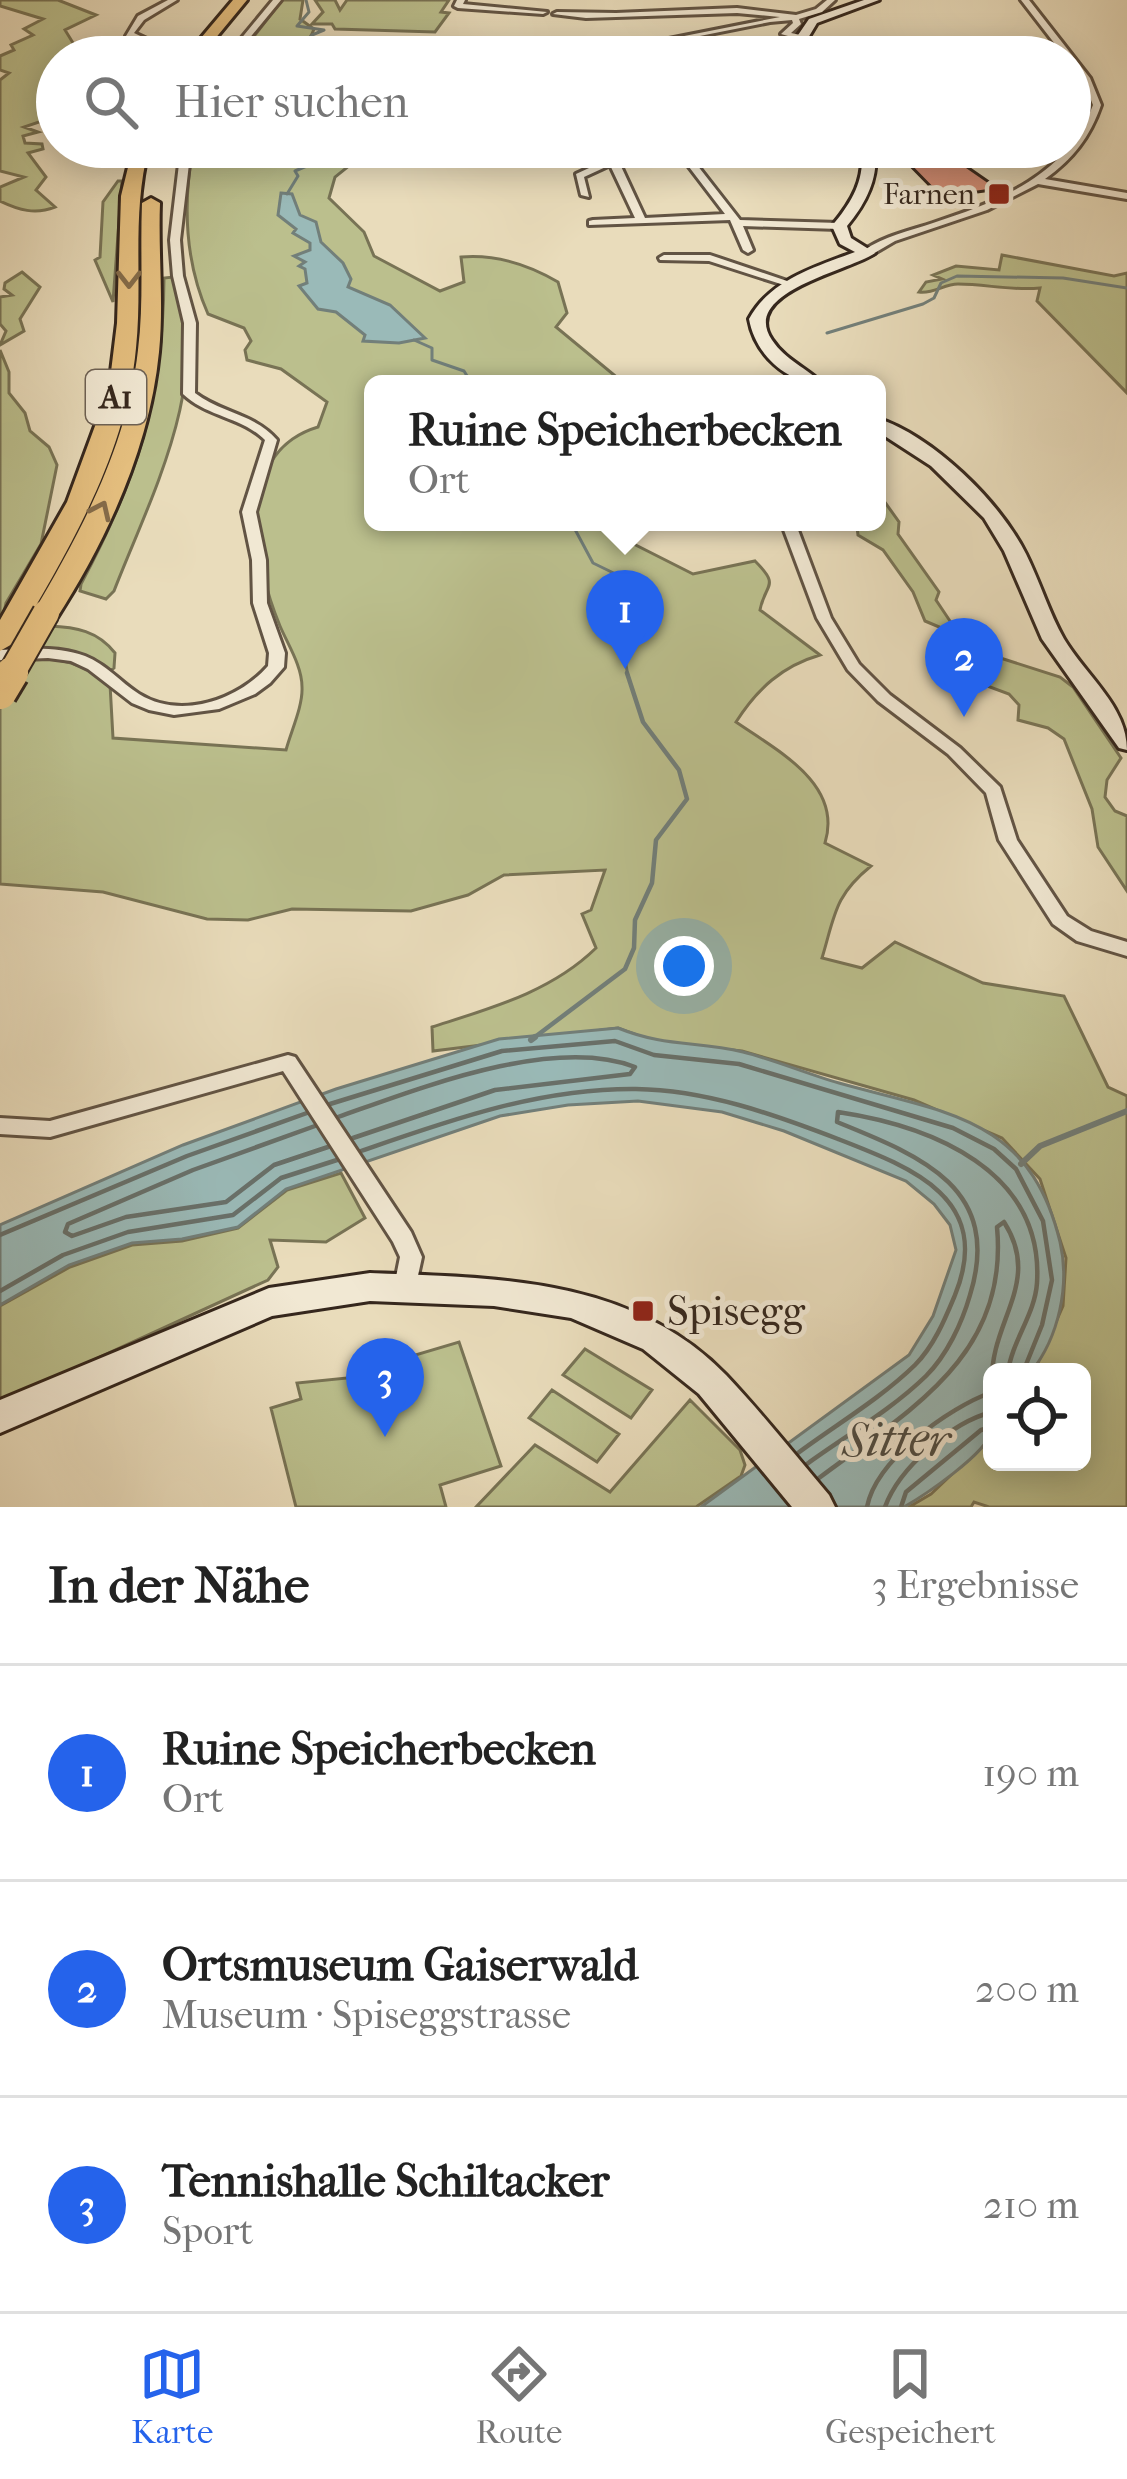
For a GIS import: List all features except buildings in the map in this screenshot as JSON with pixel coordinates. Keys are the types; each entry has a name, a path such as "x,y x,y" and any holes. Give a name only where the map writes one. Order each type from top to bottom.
{"highway":[{"path":"203,36 240,0"},
{"path":"226,36 256,0"},
{"name":"A1","path":"0,693 110,420 125,353 130,207 138,168"},
{"name":"A1","path":"0,643 33,613 105,502 141,397 151,320 151,207 158,168"}],"street":[{"path":"133,36 129,34 143,16 173,0"},
{"path":"247,36 277,0"},
{"path":"461,0 458,6 602,16 726,3 778,11 795,20"},
{"path":"803,36 816,18 862,8 873,0"},
{"path":"1025,0 1053,36"},
{"path":"692,36 770,20 795,20 829,4"},
{"path":"794,36 785,34 797,24 795,20"},
{"path":"699,36 703,34"},
{"path":"1091,90 1096,98 1091,122"},
{"path":"0,655 75,657 148,703 193,708 253,690 276,667 277,653 260,603 259,560 249,512 271,440 260,427 211,410 189,394 190,323 175,240 184,168"},
{"path":"586,195 579,176 596,168"},
{"path":"617,168 641,221"},
{"path":"694,168 735,220 748,250"},
{"path":"839,226 865,184 869,168"},
{"path":"800,375 771,356 755,328 765,302 791,284 898,245 1050,168"},
{"path":"1034,180 1127,196"},
{"path":"593,223 735,220 839,226"},
{"path":"839,226 845,241 867,253"},
{"path":"664,258 710,258 791,284"},
{"path":"886,429 938,462 992,515 1014,551 1052,639 1127,742"},
{"path":"791,531 824,618 853,668 954,751 994,791 1008,840 1060,920 1084,936 1127,949"},
{"path":"0,1126 50,1129 288,1062 410,1257 406,1287"},
{"path":"0,1418 268,1301 328,1289 406,1287 536,1297 612,1316 690,1363 816,1507"}],"green space":[{"path":"0,0 58,0 96,15 65,30 69,36 36,36 36,123 24,127 36,133 23,136 25,143 36,144 36,151 28,153 46,177 36,190 55,207 41,211 0,201 0,187 24,177 0,171 0,80 9,73 0,70 0,56 33,35 24,29 43,19 0,6"},
{"path":"282,0 303,0 300,19 314,29 310,36 254,36"},
{"path":"315,0 335,0 340,10 347,0 449,0 441,12 449,13 435,32 335,29 332,24 312,24 323,12"},
{"path":"190,168 346,168 335,177 329,198 364,232 374,256 440,291 464,282 461,257 511,262 558,282 567,313 556,327 614,375 364,375 364,531 611,531 693,574 755,561 763,569 769,585 760,610 820,655 772,680 736,722 787,757 816,786 828,822 825,843 871,866 843,897 822,958 862,968 895,942 983,983 1064,996 1108,1087 1127,1096 1127,1507 989,1507 974,1502 971,1507 909,1507 931,1494 983,1445 983,1471 1091,1471 1091,1363 1038,1363 1063,1306 1066,1258 1040,1179 1002,1138 914,1100 742,1051 656,1042 618,1028 433,1051 432,1027 540,987 596,948 582,914 591,910 605,870 504,875 468,895 411,911 292,909 248,920 207,919 103,892 0,884 0,706 28,658 71,663 110,684 113,738 286,750 299,710 301,679 270,600 257,512 273,460 291,440 318,427 327,402 281,369 247,360 245,350 251,341 244,328 208,314 188,232"},
{"path":"122,181 113,302 95,260 100,257 103,202"},
{"path":"1002,255 1114,276 1127,273 1127,393 1037,301 1040,288 958,284 919,292 926,282 942,279 933,275 956,266 999,270"},
{"path":"22,272 40,287 20,319 24,331 0,345 6,331 0,324 0,297 12,295 4,289 5,283"},
{"path":"173,277 185,315 183,395 160,477 114,591 106,599 80,591 81,584 118,508 144,437 159,362 164,278"},
{"path":"0,350 9,372 9,393 25,413 30,431 49,447 57,465 41,544 6,603 0,630"},
{"path":"886,504 899,522 898,534 939,592 936,600 952,624 951,632 925,621 913,592 883,550 858,531 886,531"},
{"path":"49,626 94,635 115,653 114,668 110,671 84,656 36,648"},
{"path":"991,655 1060,677 1073,687 1121,758 1107,780 1105,797 1115,811 1127,816 1127,891 1098,847 1092,809 1064,739 1048,728 1018,720 1019,705 1009,694 955,674 964,663"},
{"path":"341,1173 365,1218 326,1242 270,1240 278,1267 268,1280 0,1403 0,1306 70,1267 132,1245 182,1241 238,1228 287,1190"},
{"path":"459,1342 501,1466 440,1485 446,1507 296,1507 271,1408 301,1399 297,1383 397,1373 395,1361"},
{"path":"585,1349 652,1390 631,1418 563,1375"},
{"path":"552,1390 619,1434 597,1462 529,1418"},
{"path":"690,1400 740,1450 745,1465 741,1476 696,1507 476,1507 535,1445 610,1492"}],"water":[{"path":"281,193 292,194 300,215 316,222 321,242 343,263 351,279 348,287 390,305 425,338 399,343 363,341 365,335 336,312 318,309 299,286 307,283 305,269 299,266 305,262 294,256 310,250 310,243 293,233 296,229 278,215"},
{"name":"Sitter","path":"618,1028 743,1052 948,1114 1005,1145 1028,1169 1046,1201 1063,1258 1063,1293 1055,1327 1037,1363 983,1363 983,1446 979,1451 904,1507 701,1507 909,1355 933,1316 956,1250 950,1225 906,1181 784,1131 722,1112 638,1101 500,1116 286,1189 238,1227 132,1243 69,1265 0,1305 0,1225 183,1145 336,1089 499,1039"}],"waterway":[{"path":"306,0 309,12 297,26 324,30 311,36"},
{"path":"287,194 298,176 295,171 302,168"},
{"path":"827,333 923,304 934,298 941,283 957,276 1063,278 1127,288"},
{"path":"414,340 432,348 432,360 466,375"},
{"path":"576,531 593,563 634,583 634,600 618,621 628,676"},
{"path":"535,1037 531,1040 625,969 634,948 635,920 652,883 656,840 687,799 679,770 643,722 627,673"},
{"path":"1021,1164 1040,1146 1127,1111"}],"place":[{"name":"Farnen","path":"999,194"},
{"name":"Ruine Speicherbecken","path":"625,669"},
{"name":"Ortsmuseum Gaiserwald","path":"964,717"},
{"name":"Spisegg","path":"643,1311"},
{"name":"Tennishalle Schiltacker","path":"385,1437"}]}
